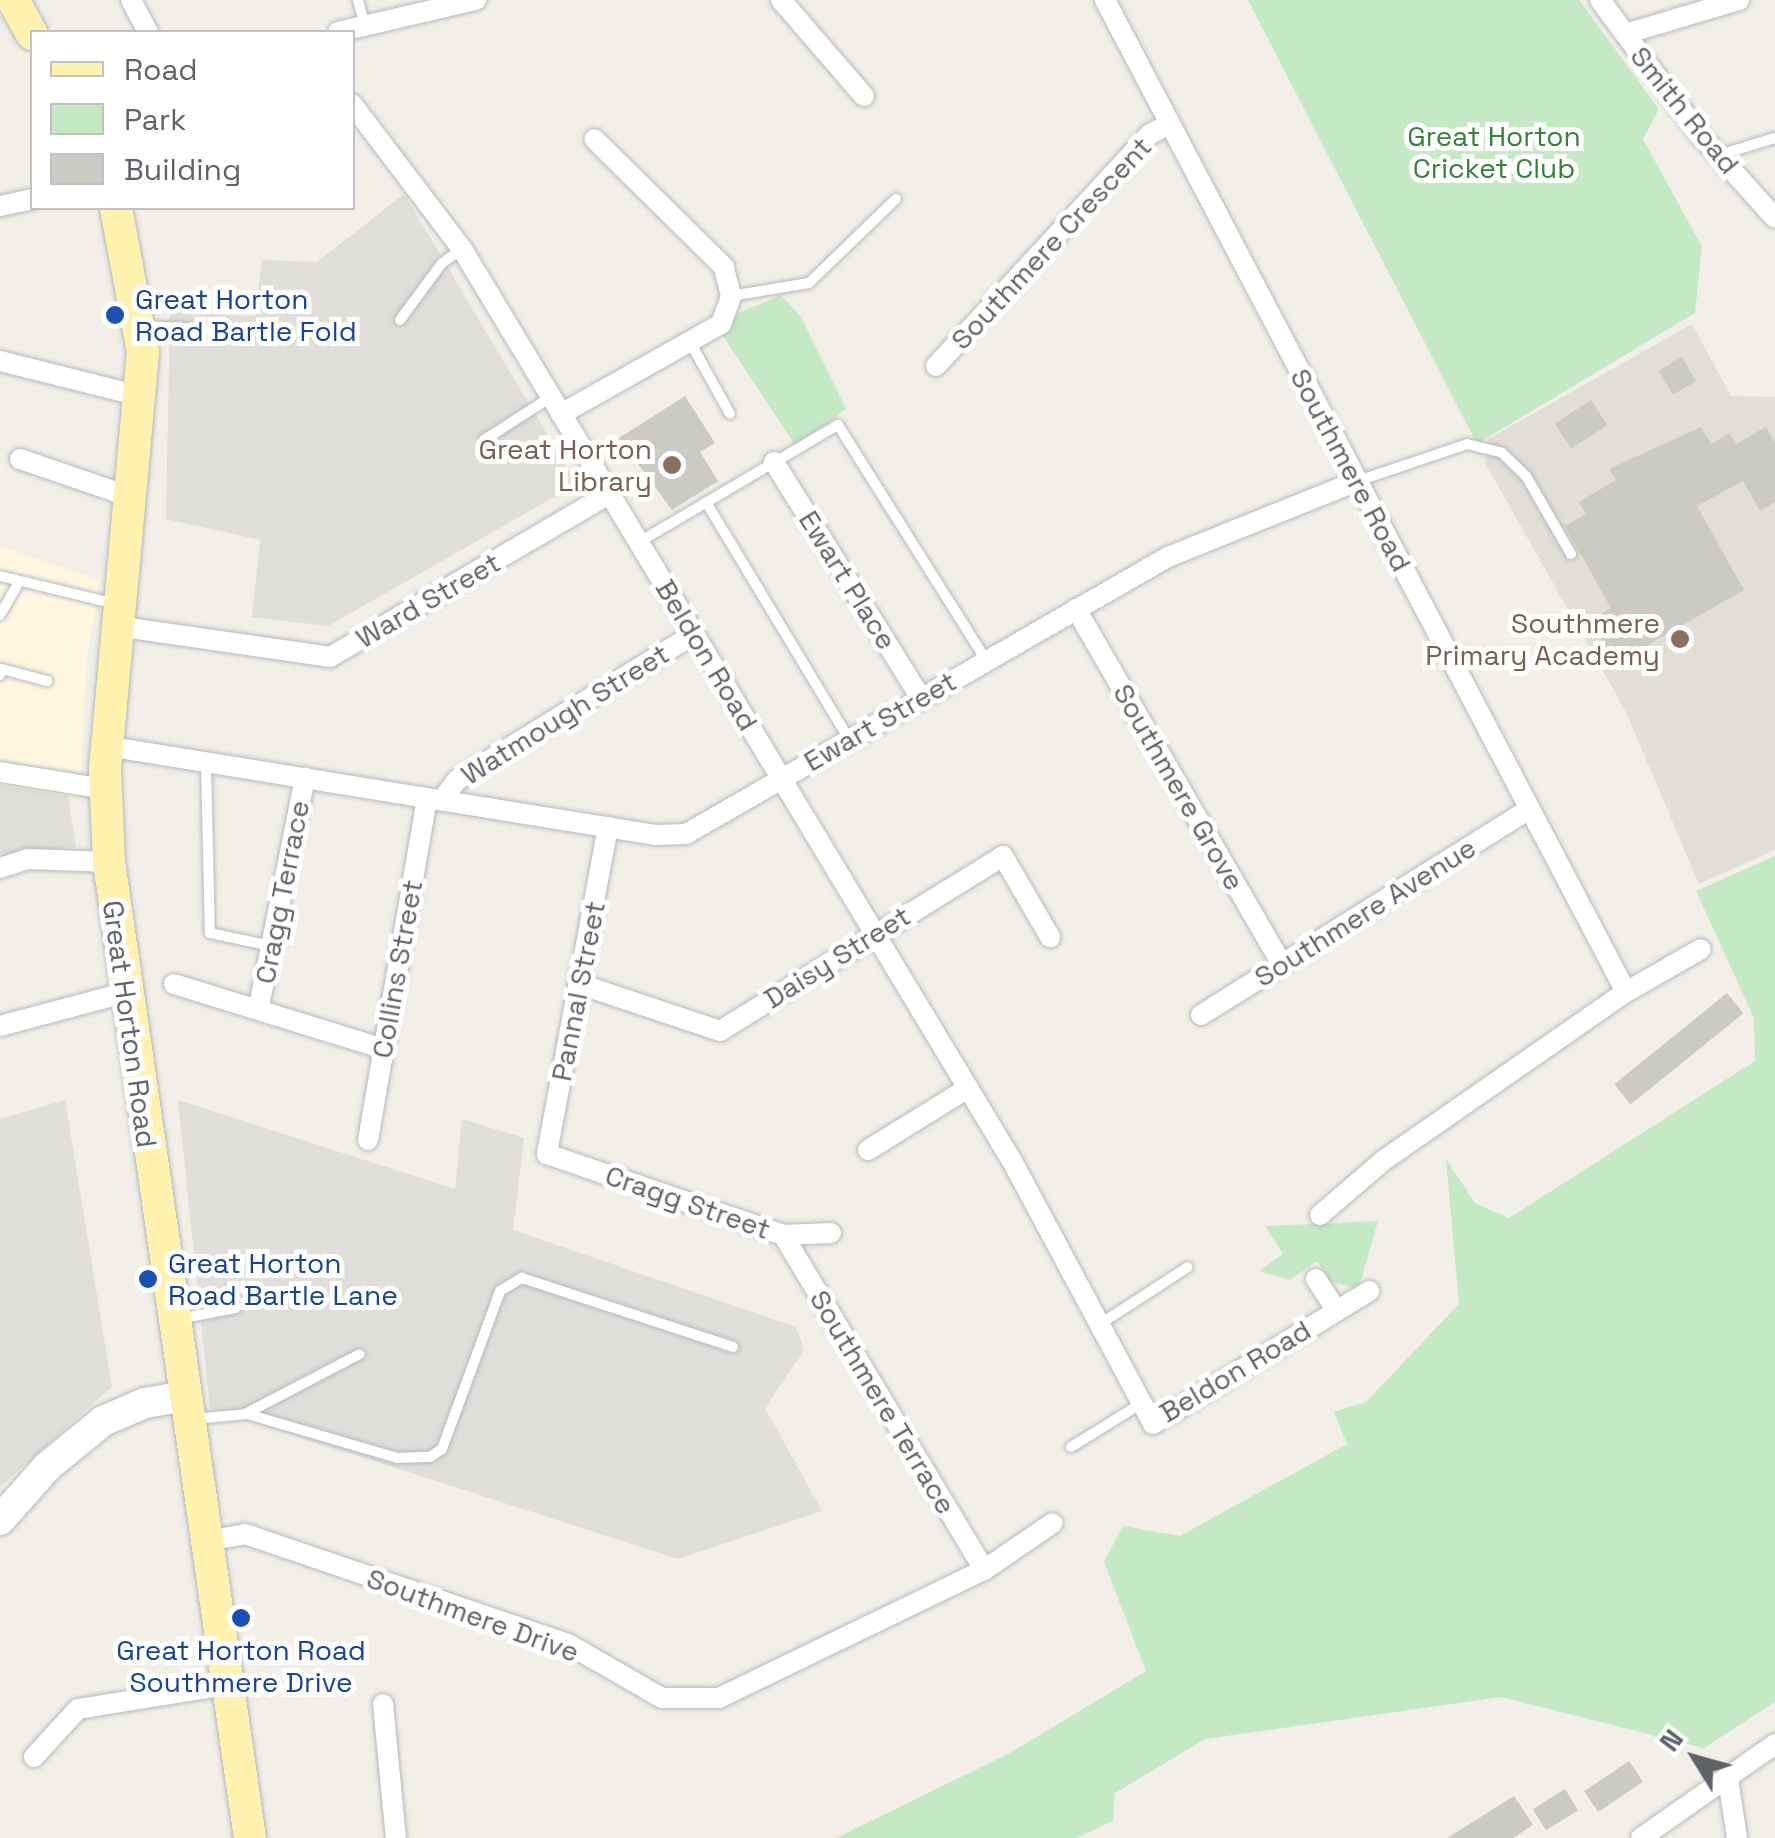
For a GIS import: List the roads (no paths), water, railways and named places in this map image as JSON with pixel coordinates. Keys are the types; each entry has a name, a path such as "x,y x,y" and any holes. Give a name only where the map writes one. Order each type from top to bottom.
{"main road":[{"path":"13,0 30,30"},
{"name":"Great Horton Road","path":"116,210 139,326 140,396 106,746 109,862 131,980 174,1320 250,1838"}],"street":[{"path":"131,0 147,30"},
{"path":"349,30 435,5 476,0"},
{"path":"781,0 864,96"},
{"name":"Southmere Road","path":"1105,0 1626,992"},
{"name":"Smith Road","path":"1600,0 1718,155 1775,218"},
{"path":"1625,34 1739,0"},
{"name":"Beldon Road","path":"355,108 462,249 1075,1269 1096,1326 1153,1424 1368,1291"},
{"name":"Southmere Crescent","path":"936,366 1150,134 1170,124"},
{"path":"556,406 721,324 731,296 724,267 594,139"},
{"path":"0,206 30,200"},
{"path":"0,361 140,396"},
{"path":"20,459 131,497"},
{"name":"Ewart Place","path":"774,462 921,698"},
{"name":"Ewart Street","path":"106,746 608,828 686,834 1168,556 1357,481"},
{"name":"Ward Street","path":"117,615 330,658 609,494"},
{"name":"Southmere Grove","path":"1076,610 1282,964"},
{"name":"Watmough Street","path":"434,799 456,780 694,634"},
{"path":"0,772 106,789"},
{"name":"Cragg Terrace","path":"259,1006 305,778"},
{"name":"Collins Street","path":"368,1140 434,799"},
{"name":"Southmere Avenue","path":"1201,1015 1530,809"},
{"name":"Pannal Street","path":"547,1154 608,828"},
{"name":"Daisy Street","path":"579,984 720,1031 1002,856 1050,936"},
{"path":"0,868 28,859 109,862"},
{"path":"1320,1215 1384,1160 1626,992 1701,949"},
{"path":"0,1026 131,980"},
{"path":"174,984 259,1006 384,1049"},
{"path":"868,1150 968,1088"},
{"name":"Cragg Street","path":"547,1154 783,1235 832,1233"},
{"name":"Southmere Terrace","path":"783,1235 984,1570"},
{"name":"Beldon Road","path":"1316,1279 1336,1311"},
{"path":"0,1520 48,1466 104,1422 144,1403 188,1408"},
{"name":"Southmere Drive","path":"206,1541 246,1534 568,1644 662,1698 719,1698 984,1570 1052,1524"},
{"path":"34,1758 78,1710 226,1685"},
{"path":"383,1704 396,1838"},
{"path":"1641,1838 1775,1744"},
{"path":"1728,1779 1737,1838"}],"lane":[{"path":"358,0 365,27"},
{"path":"1718,155 1775,138"},
{"path":"731,296 809,283 896,198"},
{"path":"400,320 442,262 462,249"},
{"path":"139,326 278,333"},
{"path":"690,341 730,414"},
{"path":"484,440 556,406"},
{"path":"638,542 842,427 986,660"},
{"name":"Ewart Street","path":"1357,481 1467,444 1502,453 1526,476 1571,554"},
{"path":"706,502 848,739"},
{"path":"0,576 17,585 117,615"},
{"path":"0,615 17,585"},
{"path":"0,675 2,670 47,681"},
{"path":"206,762 210,933 271,946"},
{"path":"1096,1326 1188,1267"},
{"path":"188,1408 246,1414 397,1458 430,1457 442,1449 500,1291 522,1278 733,1347"},
{"path":"174,1320 236,1308"},
{"path":"246,1414 360,1354"},
{"name":"Beldon Road","path":"1070,1447 1142,1403"}],"place":[{"name":"Great Horton Road Bartle Fold","path":"115,315"},
{"name":"Great Horton Library","path":"672,465"},
{"name":"Southmere Primary Academy","path":"1680,639"},
{"name":"Great Horton Road Bartle Lane","path":"148,1279"},
{"name":"Great Horton Road Southmere Drive","path":"241,1618"}],"park label":[{"name":"Great Horton Cricket Club","path":"1494,152"}]}
